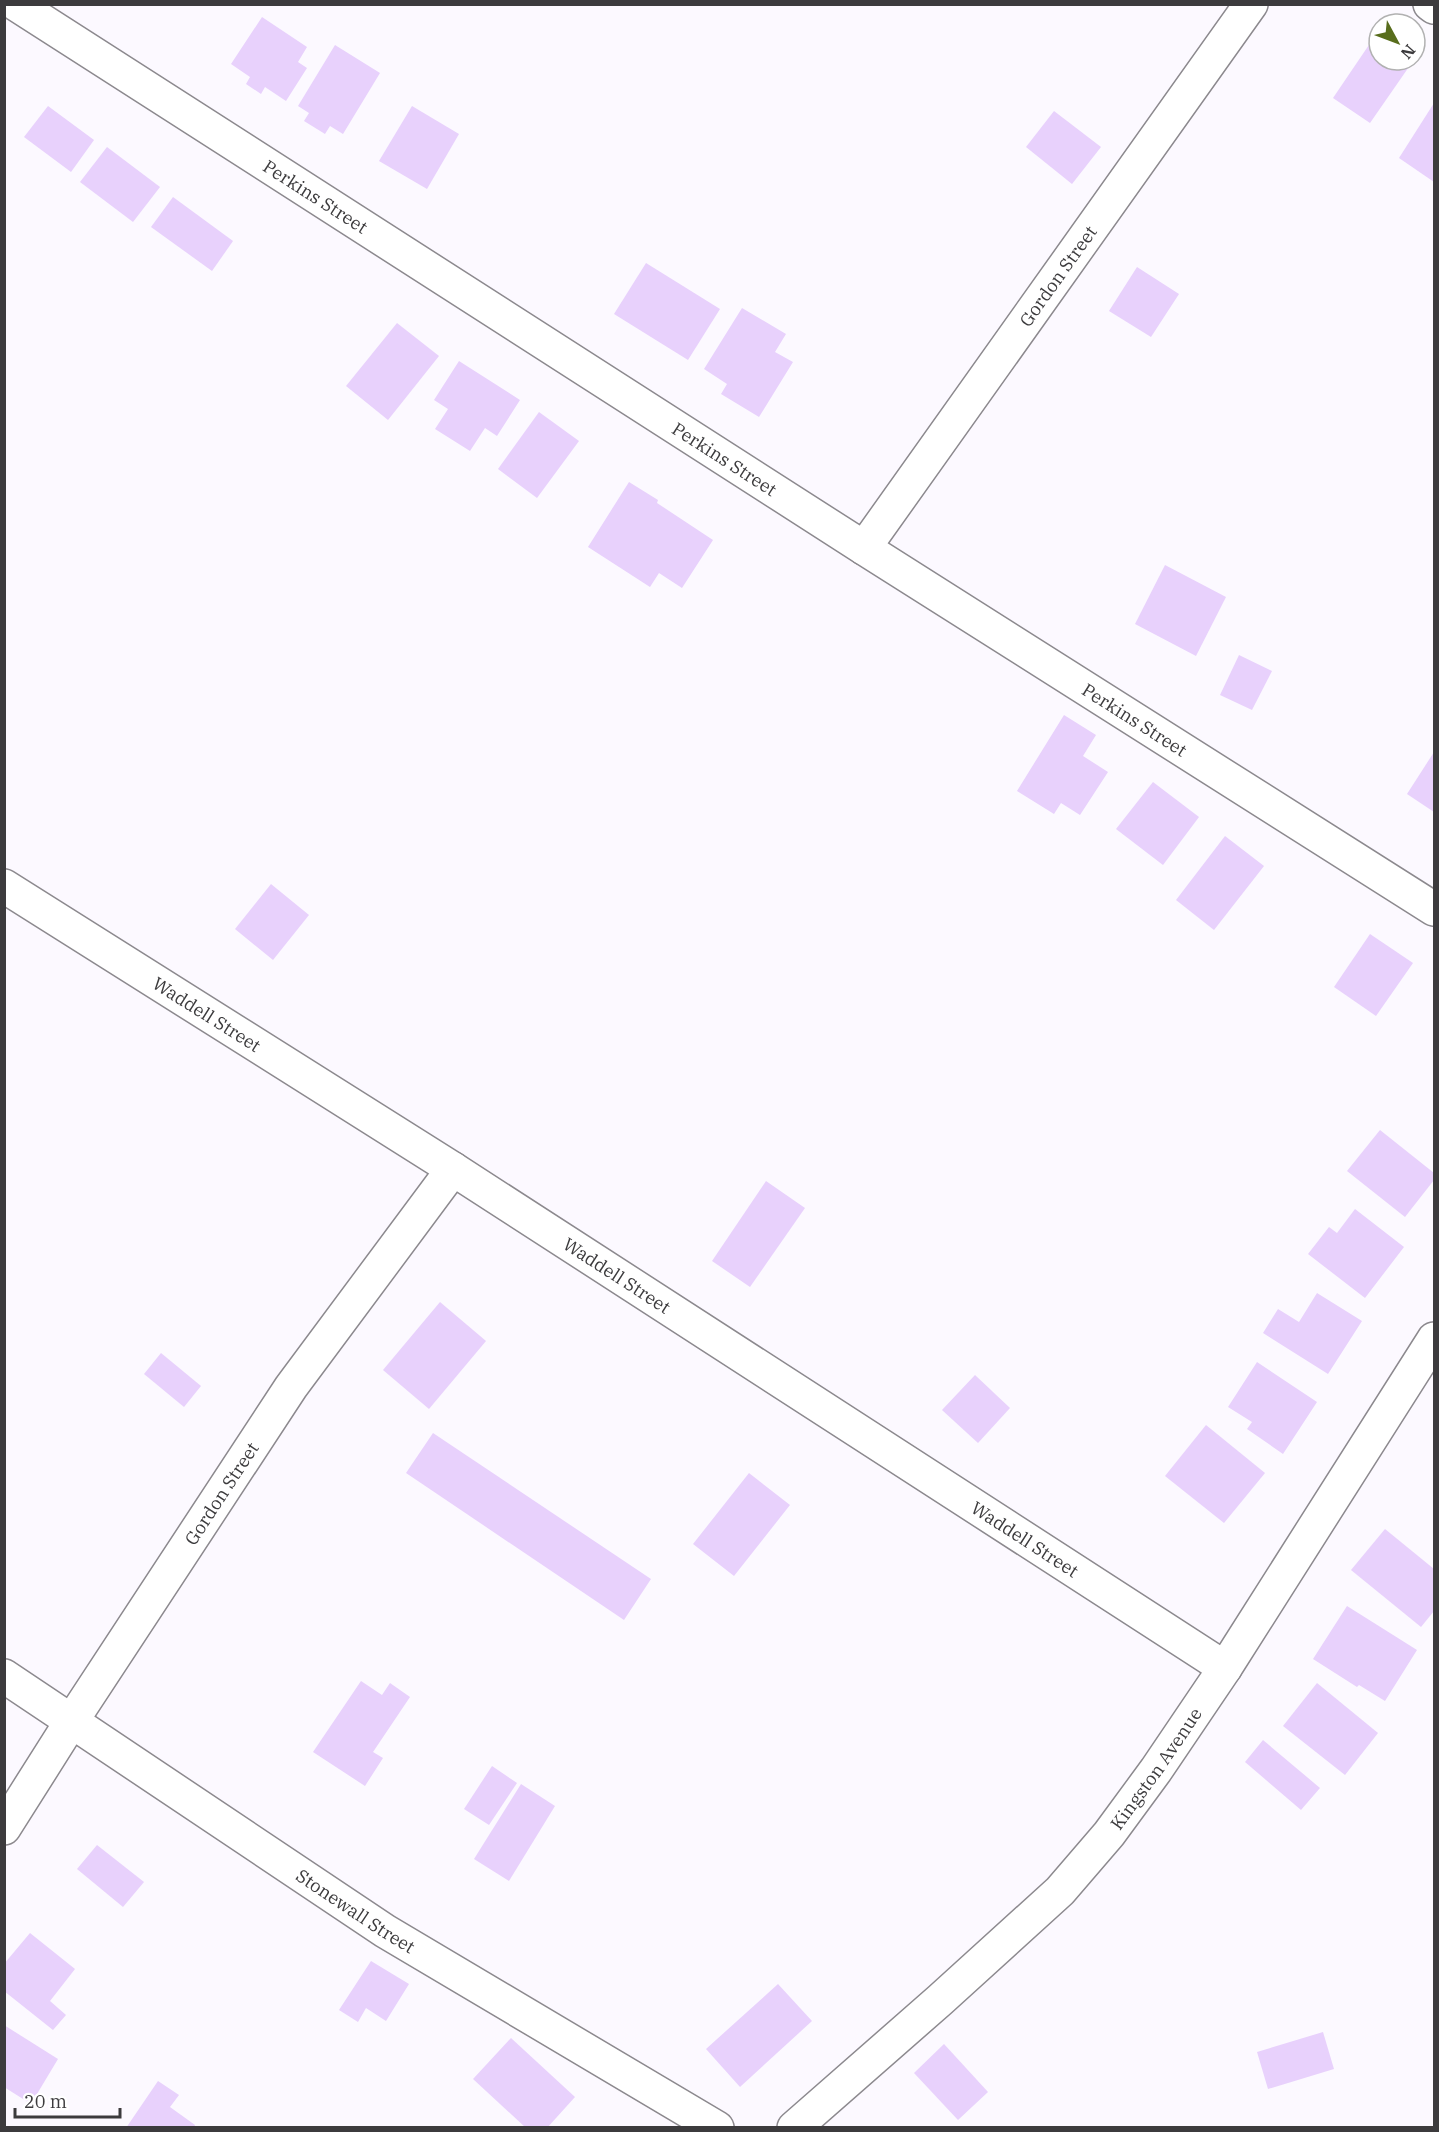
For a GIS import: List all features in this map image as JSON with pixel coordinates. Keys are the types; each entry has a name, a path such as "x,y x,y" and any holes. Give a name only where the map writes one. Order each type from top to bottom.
{"street":[{"name":"Perkins Street","path":"16,4 864,548 1434,909"},
{"name":"Gordon Street","path":"864,548 1251,4"},
{"path":"1430,4 1434,8"},
{"name":"Waddell Street","path":"4,886 453,1169 1225,1668"},
{"name":"Gordon Street","path":"4,1828 291,1387 453,1169"},
{"name":"Kingston Avenue","path":"794,2127 940,2000 1060,1891 1109,1834 1156,1770 1225,1668 1434,1339"},
{"name":"Stonewall Street","path":"4,1676 385,1931 717,2127"}],"building":[{"path":"262,17 307,47 298,62 307,68 286,101 265,87 261,94 246,84 250,77 231,64"},
{"path":"335,45 380,73 343,134 330,126 325,134 304,121 309,113 298,106"},
{"path":"1367,48 1367,72 1405,72 1370,123 1333,98"},
{"path":"1434,103 1434,182 1399,158"},
{"path":"48,106 94,140 71,172 24,137"},
{"path":"412,106 459,134 427,189 379,161"},
{"path":"1054,111 1101,147 1072,184 1026,147"},
{"path":"107,147 160,187 133,222 80,182"},
{"path":"173,197 233,241 212,271 151,227"},
{"path":"646,263 720,309 688,360 614,314"},
{"path":"1137,267 1179,294 1151,337 1109,311"},
{"path":"742,308 786,334 775,352 793,362 759,417 721,394 727,384 704,369"},
{"path":"397,323 439,356 388,420 346,386"},
{"path":"459,361 520,400 497,436 485,428 470,451 435,429 448,409 434,400"},
{"path":"539,412 579,441 537,498 498,469"},
{"path":"629,482 713,540 682,588 659,573 650,587 588,547"},
{"path":"1165,565 1226,597 1196,656 1135,624"},
{"path":"1239,655 1272,671 1252,710 1220,695"},
{"path":"1064,715 1096,735 1083,756 1108,772 1080,815 1061,803 1054,814 1017,791"},
{"path":"1434,752 1434,812 1407,794"},
{"path":"1153,782 1199,817 1163,865 1116,829"},
{"path":"1225,836 1264,866 1214,930 1176,900"},
{"path":"271,884 309,915 273,960 235,929"},
{"path":"1370,934 1413,963 1376,1016 1334,987"},
{"path":"1380,1130 1434,1173 1434,1180 1405,1217 1347,1171"},
{"path":"766,1181 805,1208 750,1287 712,1261"},
{"path":"1355,1209 1404,1247 1365,1298 1308,1254 1329,1227 1337,1233"},
{"path":"1317,1293 1362,1321 1328,1374 1263,1333 1278,1309 1299,1322"},
{"path":"440,1302 486,1341 429,1409 383,1370"},
{"path":"161,1353 201,1386 184,1407 144,1374"},
{"path":"1257,1362 1317,1402 1283,1454 1247,1429 1252,1422 1228,1407"},
{"path":"975,1375 1010,1408 978,1443 942,1410"},
{"path":"1206,1425 1265,1473 1224,1523 1165,1476"},
{"path":"433,1433 651,1579 624,1620 406,1473"},
{"path":"749,1473 790,1505 734,1576 693,1544"},
{"path":"1385,1529 1434,1569 1434,1611 1421,1627 1351,1570"},
{"path":"1347,1606 1417,1650 1385,1701 1359,1685 1357,1687 1313,1659"},
{"path":"361,1681 382,1695 390,1683 410,1697 373,1752 383,1758 365,1786 313,1752"},
{"path":"1317,1683 1378,1733 1345,1775 1283,1726"},
{"path":"1263,1740 1320,1788 1301,1810 1245,1762"},
{"path":"492,1766 517,1783 489,1825 464,1809"},
{"path":"521,1784 555,1806 509,1881 474,1859"},
{"path":"97,1845 144,1882 123,1907 77,1869"},
{"path":"30,1933 75,1969 50,2001 66,2015 53,2030 4,1991 4,1964"},
{"path":"371,1961 409,1984 386,2021 366,2008 358,2022 339,2010"},
{"path":"778,1984 812,2021 740,2087 706,2049"},
{"path":"4,2025 58,2059 31,2104 4,2087"},
{"path":"1323,2032 1334,2069 1268,2089 1257,2052"},
{"path":"511,2038 575,2097 547,2128 526,2128 473,2079"},
{"path":"944,2044 988,2092 958,2120 914,2073"},
{"path":"158,2081 179,2095 170,2107 195,2125 194,2128 126,2128"}]}
